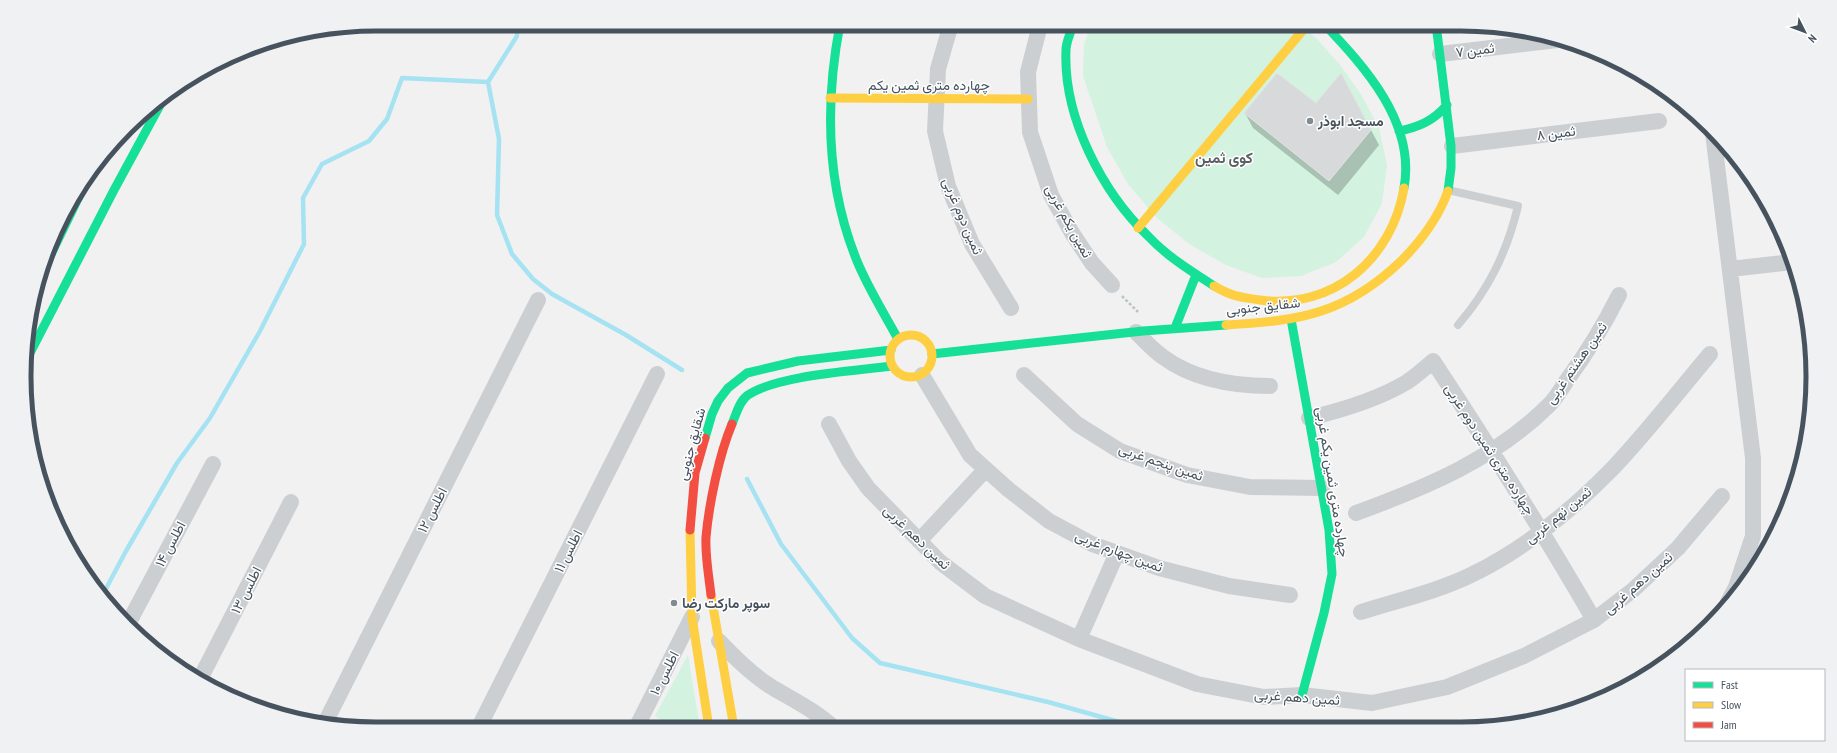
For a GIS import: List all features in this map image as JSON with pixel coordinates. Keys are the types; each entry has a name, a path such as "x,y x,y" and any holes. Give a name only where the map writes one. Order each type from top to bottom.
{"street":[{"path":"838,31 830,98 830,145 835,188 844,223 857,260 869,286 898,339"},
{"name":"ثمین دوم غربی","path":"949,31 938,69 935,131 948,186 972,244 1011,308"},
{"path":"1071,31 1066,52 1071,95 1081,132 1095,166 1114,199 1138,228 1165,254 1196,275 1233,296 1285,302 1304,299 1323,293 1341,284 1357,273 1372,259 1384,244 1399,216 1406,184 1405,152 1399,131 1384,101 1366,73 1346,46 1331,31"},
{"path":"1138,228 1302,31"},
{"name":"شقایق جنوبی","path":"932,354 1154,330 1291,319 1316,314 1345,303 1373,287 1401,262 1422,237 1441,209 1448,190 1452,146 1437,31"},
{"name":"ثمین یکم غربی","path":"1038,33 1028,72 1030,132 1051,195 1072,233 1092,263 1112,285"},
{"name":"ثمین ۷","path":"1440,54 1544,42"},
{"name":"چهارده متری ثمین یکم","path":"830,98 1028,99"},
{"path":"1399,131 1418,127 1436,118 1446,105"},
{"path":"32,348 114,190 160,108"},
{"name":"ثمین ۸","path":"1452,146 1659,121"},
{"path":"1714,142 1753,458 1753,536 1737,584"},
{"path":"1730,269 1787,263"},
{"path":"1175,328 1196,275"},
{"name":"ثمین هشتم غربی","path":"1356,513 1404,496 1449,476 1492,450 1522,429 1550,404 1602,329 1619,295"},
{"name":"اطلس ۱۲","path":"327,718 538,300"},
{"name":"چهارده متری ثمین یکم غربی","path":"1291,319 1329,530 1332,574 1324,613 1302,694"},
{"path":"1136,332 1163,357 1193,374 1223,382 1252,386 1270,386"},
{"path":"908,335 918,336 927,342 932,354 930,366 922,375 914,378 905,377 897,373 892,366 890,358 891,350 898,339 908,335"},
{"name":"شقایق جنوبی","path":"708,722 692,617 689,537 695,474 712,414 718,401 728,388 747,373 798,361 891,350"},
{"name":"ثمین نهم غربی","path":"1361,612 1426,592 1470,576 1509,555 1573,506 1614,468 1710,354"},
{"name":"چهارده متری ثمین دوم غربی","path":"1310,418 1336,412 1375,398 1407,382 1433,361 1492,450 1542,530 1594,620"},
{"path":"733,722 707,561 706,538 713,495 726,439 742,401 748,394 775,383 801,378 892,366"},
{"name":"اطلس ۱۱","path":"482,722 657,374"},
{"name":"ثمین چهارم غربی","path":"922,375 970,455 1009,490 1049,521 1092,544 1159,568 1258,592 1290,595"},
{"name":"ثمین پنجم غربی","path":"1024,375 1077,424 1120,451 1187,475 1250,487 1322,488"},
{"name":"ثمین دهم غربی","path":"829,424 849,461 868,488 940,562 985,596 1079,639 1197,684 1264,697 1302,694 1372,703 1447,687 1524,656 1594,620 1633,590 1678,548 1722,496"},
{"name":"اطلس ۱۴","path":"130,619 213,464"},
{"path":"919,541 986,470"},
{"name":"اطلس ۱۳","path":"203,675 291,502"},
{"path":"1079,639 1117,553"},
{"name":"اطلس ۱۰","path":"639,722 692,617"},
{"path":"719,641 742,666 769,685 805,706 826,722"}],"lane":[{"path":"1448,190 1518,206 1503,254 1489,282 1476,303 1458,325"}],"path":[{"path":"1112,285 1154,330"}],"green space":[{"path":"1089,31 1308,31 1341,66 1362,96 1379,128 1387,165 1382,203 1364,237 1336,262 1301,276 1262,278 1226,265 1189,244 1156,217 1128,184 1107,147 1083,76 1084,45"},
{"path":"688,655 699,722 664,722 655,716"}],"building":[{"name":"مسجد ابوذر","path":"1277,73 1316,103 1341,73 1371,130 1329,181 1244,113"}],"waterway":[{"path":"105,590 177,463 210,418 260,331 304,244 303,198 322,164 369,141 387,119 402,78 488,82 517,36 517,31"},
{"path":"488,82 499,139 497,215 512,254 533,279 552,294 626,335 682,370"},
{"path":"747,479 781,544 852,638 880,663 1048,702 1119,722"}],"traffic: fast":[{"path":"839,31 832,84 831,144 839,203 847,232 861,271 898,339"},
{"path":"1071,31 1066,50 1067,75 1071,101 1079,127 1101,176 1132,219 1156,244 1180,263 1214,286"},
{"path":"1331,31 1370,78 1384,98 1395,119 1402,141 1406,164 1404,188"},
{"path":"1437,31 1451,146 1451,168 1448,191"},
{"path":"1399,131 1413,128 1431,119 1442,111 1447,105"},
{"path":"32,348 114,190 158,109"},
{"path":"1175,328 1196,275"},
{"path":"1291,319 1329,530 1332,574 1324,613 1302,695"},
{"path":"932,354 1143,331 1226,325"},
{"path":"705,438 712,414 718,401 728,388 747,373 798,361 891,350"},
{"path":"732,424 742,401 748,395 761,388 797,378 892,366"}],"traffic: slow":[{"path":"1138,228 1302,31"},
{"path":"830,98 1028,99"},
{"path":"1214,286 1242,297 1260,300 1287,301 1312,297 1334,288 1355,274 1372,257 1387,237 1397,214 1404,188"},
{"path":"1226,325 1276,321 1299,317 1341,303 1361,293 1381,279 1415,246 1434,220 1448,191"},
{"path":"907,335 915,335 923,338 929,344 932,356 929,368 923,374 915,377 907,377 899,374 893,368 890,360 890,352 893,344 899,338 907,335"},
{"path":"690,530 692,617 708,722"},
{"path":"711,595 733,722"}],"traffic: jam":[{"path":"711,595 706,552 707,524 719,465 732,424"},
{"path":"690,530 695,473 705,438"}],"place":[{"name":"مسجد ابوذر","path":"1310,121"},
{"name":"سوپر مارکت رضا","path":"674,603"}],"district":[{"name":"کوی ثمین","path":"1224,157"}]}
